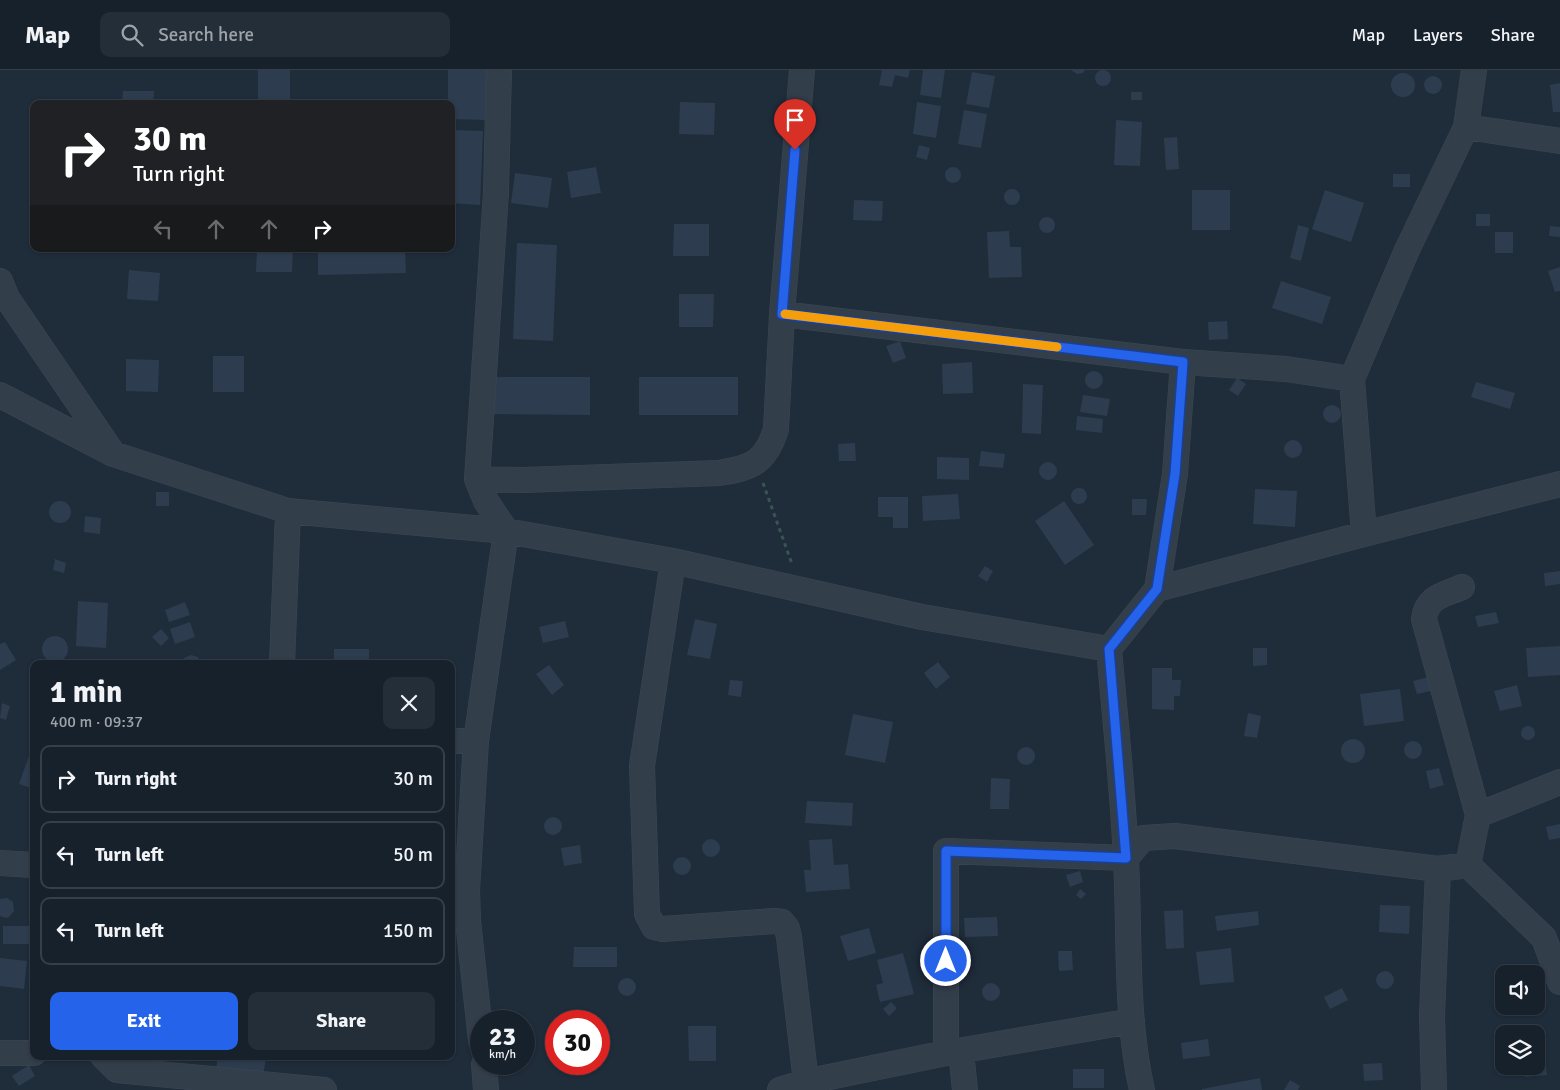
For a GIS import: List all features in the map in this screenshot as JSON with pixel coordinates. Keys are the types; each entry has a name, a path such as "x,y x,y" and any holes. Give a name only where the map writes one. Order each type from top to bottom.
{"street":[{"path":"476,1010 460,920 467,890 476,741 506,531 486,502 477,479 496,192 499,70"},
{"path":"477,479 524,480 719,472 741,470 756,464 765,453 773,440 776,429 782,314 802,70"},
{"path":"1364,534 1352,379 1407,250 1466,127 1474,70"},
{"path":"1466,127 1560,141"},
{"path":"0,281 7,298 113,454"},
{"path":"782,314 1183,362 1286,369 1352,379"},
{"path":"1142,1090 1132,1021 1126,858 1109,649 1157,589 1175,474 1183,362"},
{"path":"0,396 113,454 288,511 506,531 673,561 922,617 1109,649"},
{"path":"1157,589 1560,484"},
{"path":"282,660 288,511"},
{"path":"673,561 642,766 647,914 654,926 662,929 782,922 787,928 789,937 806,1086"},
{"path":"1462,588 1433,599 1425,608 1424,619 1478,815 1468,865"},
{"path":"455,741 476,741"},
{"path":"1478,815 1560,782"},
{"path":"1126,858 1143,838 1175,836 1438,869 1468,865 1552,937 1560,982"},
{"path":"965,1090 954,1052 946,851 1126,858"},
{"path":"0,863 30,865"},
{"path":"1434,1090 1432,1016 1438,869"},
{"path":"780,1090 806,1086 954,1052 1132,1021"},
{"path":"0,1052 30,1053"},
{"path":"103,1060 110,1090"},
{"path":"107,1060 118,1070 324,1090"},
{"path":"485,1075 486,1090"}],"path":[{"path":"756,464 793,566"}],"building":[{"path":"258,70 290,70 290,100 258,99"},
{"path":"448,70 487,70 485,120 455,119 455,100 448,100"},
{"path":"882,70 910,70 908,78 895,75 892,87 879,85"},
{"path":"923,70 945,70 941,98 920,95"},
{"path":"1071,70 1085,70 1083,73 1077,74"},
{"path":"1100,70 1106,70 1111,75 1109,84 1100,86 1095,81 1095,75"},
{"path":"972,72 995,76 989,108 966,104"},
{"path":"1403,73 1411,77 1415,85 1411,93 1403,97 1395,93 1391,85 1395,77"},
{"path":"1433,76 1439,79 1442,85 1439,91 1433,94 1427,91 1424,85 1427,79"},
{"path":"1560,83 1560,112 1553,112 1550,85"},
{"path":"123,91 154,91 153,100 122,100"},
{"path":"1131,92 1142,92 1142,100 1131,100"},
{"path":"680,102 715,103 714,135 679,134"},
{"path":"917,102 941,106 936,138 913,134"},
{"path":"964,110 987,114 981,148 958,144"},
{"path":"1116,120 1142,122 1140,166 1114,165"},
{"path":"455,130 483,131 480,205 455,203"},
{"path":"1177,137 1179,169 1166,170 1164,138"},
{"path":"919,145 930,148 927,160 916,157"},
{"path":"596,167 601,193 571,198 567,172"},
{"path":"950,167 956,167 961,172 959,181 950,183 945,178 945,172"},
{"path":"515,173 552,178 548,208 511,203"},
{"path":"1393,174 1410,174 1410,187 1393,187"},
{"path":"1009,189 1015,189 1020,194 1018,203 1009,205 1004,200 1004,194"},
{"path":"1192,190 1230,190 1230,230 1192,230"},
{"path":"1325,190 1364,203 1351,242 1312,229"},
{"path":"854,200 883,201 882,221 853,220"},
{"path":"1476,214 1490,214 1490,226 1476,226"},
{"path":"1044,217 1050,217 1055,222 1053,231 1044,233 1039,228 1039,222"},
{"path":"674,224 709,224 709,256 673,256"},
{"path":"1298,225 1309,228 1301,261 1290,258"},
{"path":"1550,226 1560,227 1560,237 1549,236"},
{"path":"1009,231 1010,247 1021,247 1022,277 989,278 987,232"},
{"path":"1495,232 1513,232 1513,253 1495,253"},
{"path":"517,243 557,245 553,341 513,339"},
{"path":"257,252 293,252 292,272 256,272"},
{"path":"318,252 405,252 406,273 318,275"},
{"path":"1560,267 1560,291 1555,292 1548,271"},
{"path":"129,270 160,273 158,301 127,299"},
{"path":"1281,281 1331,297 1322,324 1272,308"},
{"path":"679,294 714,294 713,327 679,327"},
{"path":"1227,321 1228,339 1209,340 1208,322"},
{"path":"900,341 906,358 893,363 886,346"},
{"path":"213,356 244,356 244,392 213,392"},
{"path":"126,359 159,360 158,392 126,391"},
{"path":"972,362 973,393 943,394 942,364"},
{"path":"1094,371 1100,374 1103,380 1100,386 1094,389 1088,386 1085,380 1088,374"},
{"path":"494,377 590,377 590,415 494,414"},
{"path":"639,377 738,377 738,415 639,415"},
{"path":"1237,378 1246,384 1238,396 1229,390"},
{"path":"1476,382 1515,393 1510,409 1471,397"},
{"path":"1023,384 1043,385 1041,434 1022,433"},
{"path":"1083,395 1110,399 1107,416 1080,412"},
{"path":"1332,405 1338,408 1341,414 1338,420 1332,423 1326,420 1323,414 1326,408"},
{"path":"1077,416 1103,419 1102,433 1076,430"},
{"path":"1293,440 1299,443 1302,449 1299,455 1293,458 1287,455 1284,449 1287,443"},
{"path":"855,443 856,461 839,461 838,444"},
{"path":"981,451 1005,454 1003,468 979,466"},
{"path":"937,457 969,458 969,480 937,479"},
{"path":"1048,462 1054,465 1057,471 1054,477 1048,480 1042,477 1039,471 1042,465"},
{"path":"1079,488 1085,490 1087,496 1085,502 1079,504 1073,502 1071,496 1073,490"},
{"path":"1255,489 1297,491 1295,527 1253,524"},
{"path":"156,492 169,492 169,506 156,506"},
{"path":"958,494 960,519 923,521 922,496"},
{"path":"878,497 908,497 908,528 893,528 893,517 878,517"},
{"path":"1132,499 1147,499 1146,515 1132,515"},
{"path":"60,501 70,508 71,512 64,522 60,523 50,516 49,512 56,502"},
{"path":"1064,501 1094,545 1065,565 1035,521"},
{"path":"85,516 101,518 100,534 84,532"},
{"path":"55,559 66,563 64,573 53,570"},
{"path":"985,566 993,571 987,582 978,576"},
{"path":"1560,571 1560,584 1545,586 1544,573"},
{"path":"78,601 108,603 106,648 76,646"},
{"path":"185,602 190,615 169,622 165,610"},
{"path":"1496,612 1499,623 1478,627 1475,616"},
{"path":"695,619 717,624 710,659 687,655"},
{"path":"565,621 569,637 543,643 539,627"},
{"path":"190,622 195,637 175,644 170,629"},
{"path":"161,629 169,638 161,646 152,637"},
{"path":"50,637 60,637 67,644 67,654 61,660 49,660 43,654 43,644"},
{"path":"5,642 16,660 0,670 0,644"},
{"path":"1560,646 1560,675 1528,677 1526,648"},
{"path":"1253,648 1267,648 1267,665 1253,666"},
{"path":"334,649 369,649 369,660 334,660"},
{"path":"191,655 198,657 200,660 183,660"},
{"path":"938,662 950,677 936,689 924,673"},
{"path":"549,665 564,685 552,695 536,674"},
{"path":"1152,668 1172,668 1172,680 1181,680 1180,696 1174,696 1174,710 1152,709"},
{"path":"1428,677 1431,691 1417,694 1413,681"},
{"path":"730,680 743,681 741,697 728,695"},
{"path":"1517,685 1522,706 1500,711 1494,691"},
{"path":"1400,689 1404,721 1364,726 1360,694"},
{"path":"2,703 10,706 6,720 0,718"},
{"path":"1248,713 1261,716 1257,738 1244,736"},
{"path":"853,714 893,722 885,763 845,755"},
{"path":"1528,726 1533,728 1535,733 1533,738 1528,740 1523,738 1521,733 1523,728"},
{"path":"1353,739 1362,742 1365,751 1362,760 1353,763 1344,760 1341,751 1344,742"},
{"path":"1413,741 1419,744 1422,750 1419,756 1413,759 1407,756 1404,750 1407,744"},
{"path":"1026,747 1032,750 1035,756 1032,762 1026,765 1020,762 1017,756 1020,750"},
{"path":"30,753 30,788 19,784"},
{"path":"1439,768 1444,785 1430,789 1426,771"},
{"path":"991,778 1010,779 1009,809 990,809"},
{"path":"807,801 853,803 852,826 805,823"},
{"path":"553,817 559,820 562,826 559,832 553,835 547,832 544,826 547,820"},
{"path":"1560,824 1560,838 1549,840 1546,827"},
{"path":"711,839 717,842 720,848 717,854 711,857 705,854 702,848 705,842"},
{"path":"832,839 834,865 848,864 850,889 806,892 804,870 811,870 809,840"},
{"path":"580,845 582,863 564,866 561,848"},
{"path":"682,857 688,860 691,866 688,872 682,875 676,872 673,866 676,860"},
{"path":"1080,871 1083,882 1070,887 1066,875"},
{"path":"1080,889 1086,894 1081,899 1076,895"},
{"path":"7,898 13,902 14,911 8,918 0,916 0,899"},
{"path":"1380,905 1410,906 1409,934 1379,932"},
{"path":"1183,910 1184,948 1166,949 1164,911"},
{"path":"1258,911 1259,925 1217,931 1215,916"},
{"path":"997,917 998,936 965,937 964,918"},
{"path":"3,926 30,926 30,944 3,944"},
{"path":"869,928 876,953 848,961 840,936"},
{"path":"574,947 617,947 617,967 573,967"},
{"path":"1231,948 1234,982 1200,985 1196,952"},
{"path":"1058,951 1072,951 1073,970 1059,971"},
{"path":"903,953 914,994 880,1002 876,985 883,983 877,960"},
{"path":"0,958 27,961 24,989 0,986"},
{"path":"1385,971 1391,974 1394,980 1391,986 1385,989 1379,986 1376,980 1379,974"},
{"path":"627,978 633,981 636,987 633,993 627,996 621,993 618,987 621,981"},
{"path":"991,983 997,986 1000,992 997,998 991,1001 985,998 982,992 985,986"},
{"path":"1342,988 1348,1000 1330,1009 1324,997"},
{"path":"891,1002 897,1008 889,1016 883,1009"},
{"path":"688,1026 716,1026 716,1061 689,1061"},
{"path":"1208,1039 1210,1056 1183,1059 1181,1043"},
{"path":"1545,1057 1547,1075 1525,1077 1525,1075 1545,1075"},
{"path":"217,1060 266,1060 263,1076 216,1070"},
{"path":"1382,1063 1383,1080 1364,1081 1363,1064"},
{"path":"29,1065 35,1076 19,1086 12,1076"},
{"path":"1073,1069 1104,1069 1104,1088 1073,1088"},
{"path":"1260,1078 1262,1090 1202,1090 1202,1089"},
{"path":"1290,1080 1300,1086 1298,1090 1284,1090"}],"slow traffic":[{"path":"785,314 1057,347"}],"route":[{"path":"795,150 782,314 1183,362 1175,474 1157,589 1109,649 1126,858 946,851 946,961"}]}
